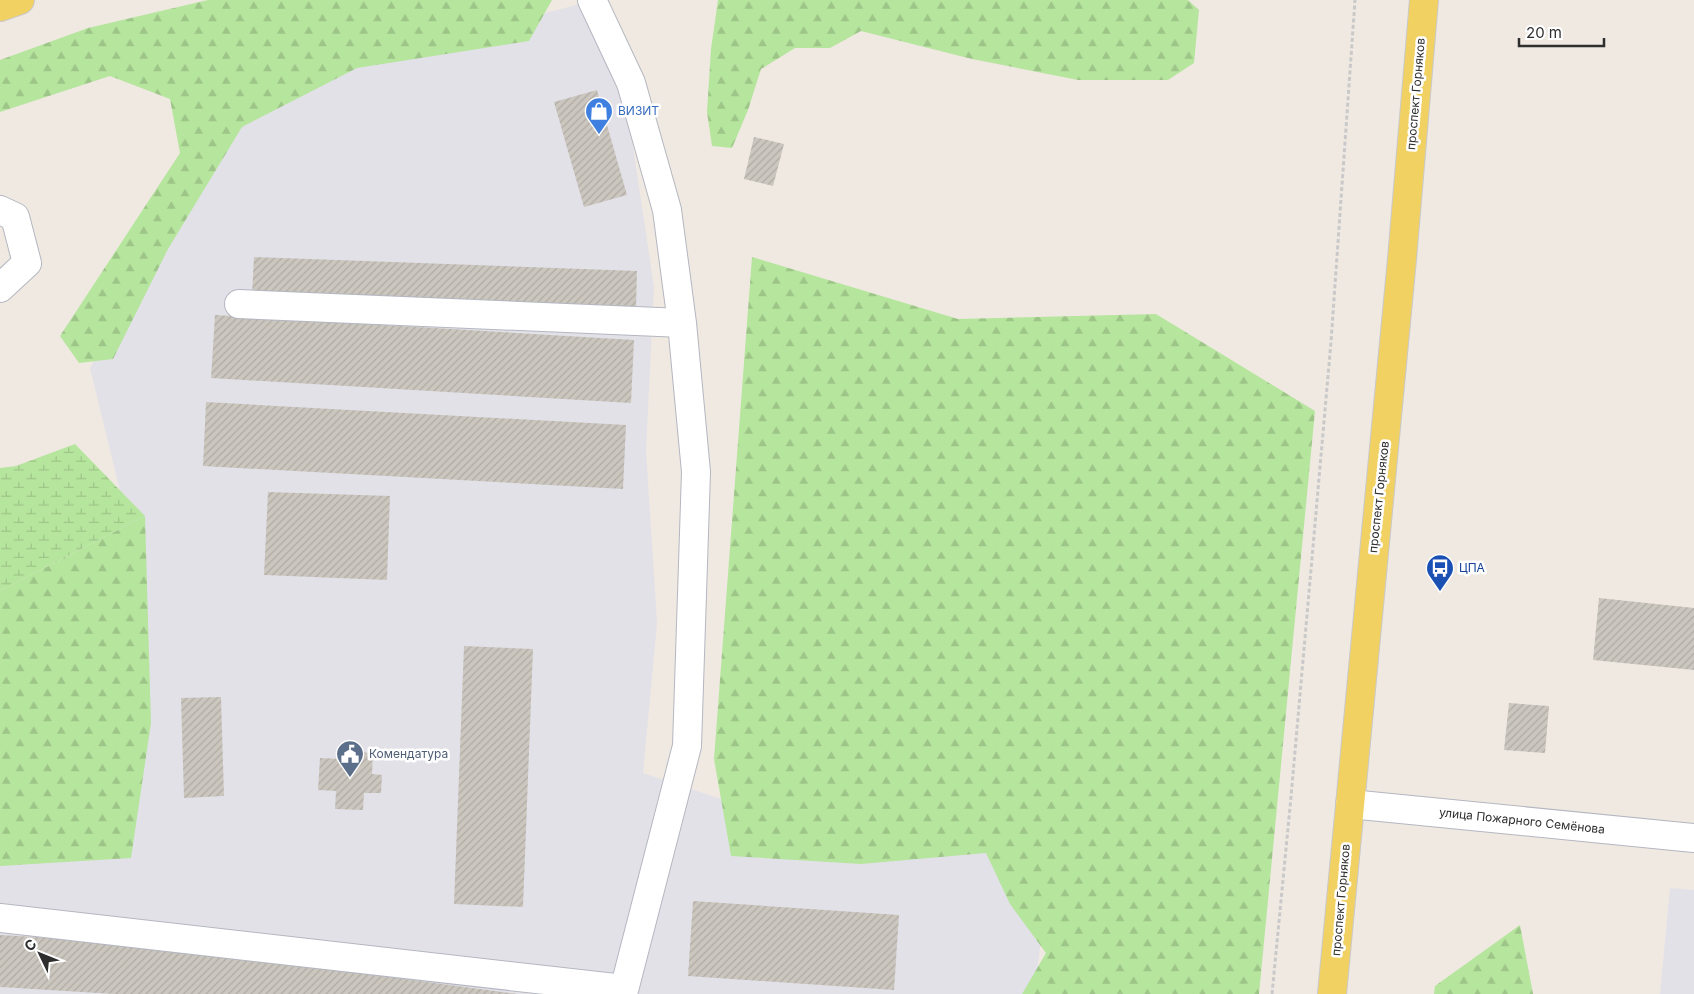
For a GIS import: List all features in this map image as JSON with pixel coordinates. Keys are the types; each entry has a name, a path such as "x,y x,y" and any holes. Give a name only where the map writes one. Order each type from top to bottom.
{"main road":[{"path":"0,6 20,0"},
{"name":"проспект Горняков","path":"1332,994 1402,259 1424,0"}],"street":[{"path":"0,918 624,991 687,746 696,472 682,323 668,210 631,84 592,0"},
{"path":"0,210 15,217 27,264 0,288"},
{"path":"238,304 682,323"},
{"name":"улица Пожарного Семёнова","path":"1350,804 1694,838"}],"path":[{"path":"1272,994 1330,352 1355,0"}],"shaded area":[{"path":"588,2 630,127 654,287 646,450 657,623 643,773 844,840 965,819 1049,879 1034,994 0,994 0,819 120,491 90,368 169,230 260,87"},
{"path":"1670,888 1694,890 1694,994 1660,994"}],"green space":[{"path":"208,0 552,0 529,41 357,68 242,127 168,249 113,359 79,363 60,336 180,153 170,99 110,76 0,112 0,60 88,28"},
{"path":"718,0 1188,0 1199,10 1194,63 1168,80 1078,80 972,59 861,31 830,48 795,48 761,69 748,110 732,148 712,146 707,112 711,49"},
{"path":"752,257 958,319 1156,314 1315,411 1259,994 1022,994 1046,953 1010,904 986,853 861,864 731,856 714,759"},
{"path":"75,444 145,516 0,591 0,468 16,466"},
{"path":"145,516 151,723 131,858 0,866 0,591"},
{"path":"1520,925 1533,994 1434,994 1435,986"}],"building":[{"path":"597,90 627,195 584,207 554,102"},
{"path":"754,137 784,144 773,186 744,179"},
{"path":"254,257 637,271 636,308 252,294"},
{"path":"215,315 634,340 631,403 211,378"},
{"path":"206,402 626,425 623,489 203,466"},
{"path":"268,492 390,496 387,580 264,575"},
{"path":"1599,598 1694,608 1694,670 1593,660"},
{"path":"464,646 533,649 523,907 454,904"},
{"path":"221,697 224,796 184,798 181,698"},
{"path":"1509,703 1549,706 1545,753 1504,750"},
{"path":"343,751 373,753 372,774 382,775 381,793 364,793 363,810 335,809 336,791 318,790 320,758 343,759"},
{"path":"693,901 899,915 894,990 688,976"},
{"path":"0,935 127,942 518,994 114,994 0,987"}],"place":[{"name":"ВИЗИТ","path":"599,135"},
{"name":"ЦПА","path":"1440,592"},
{"name":"Комендатура","path":"350,778"}]}
